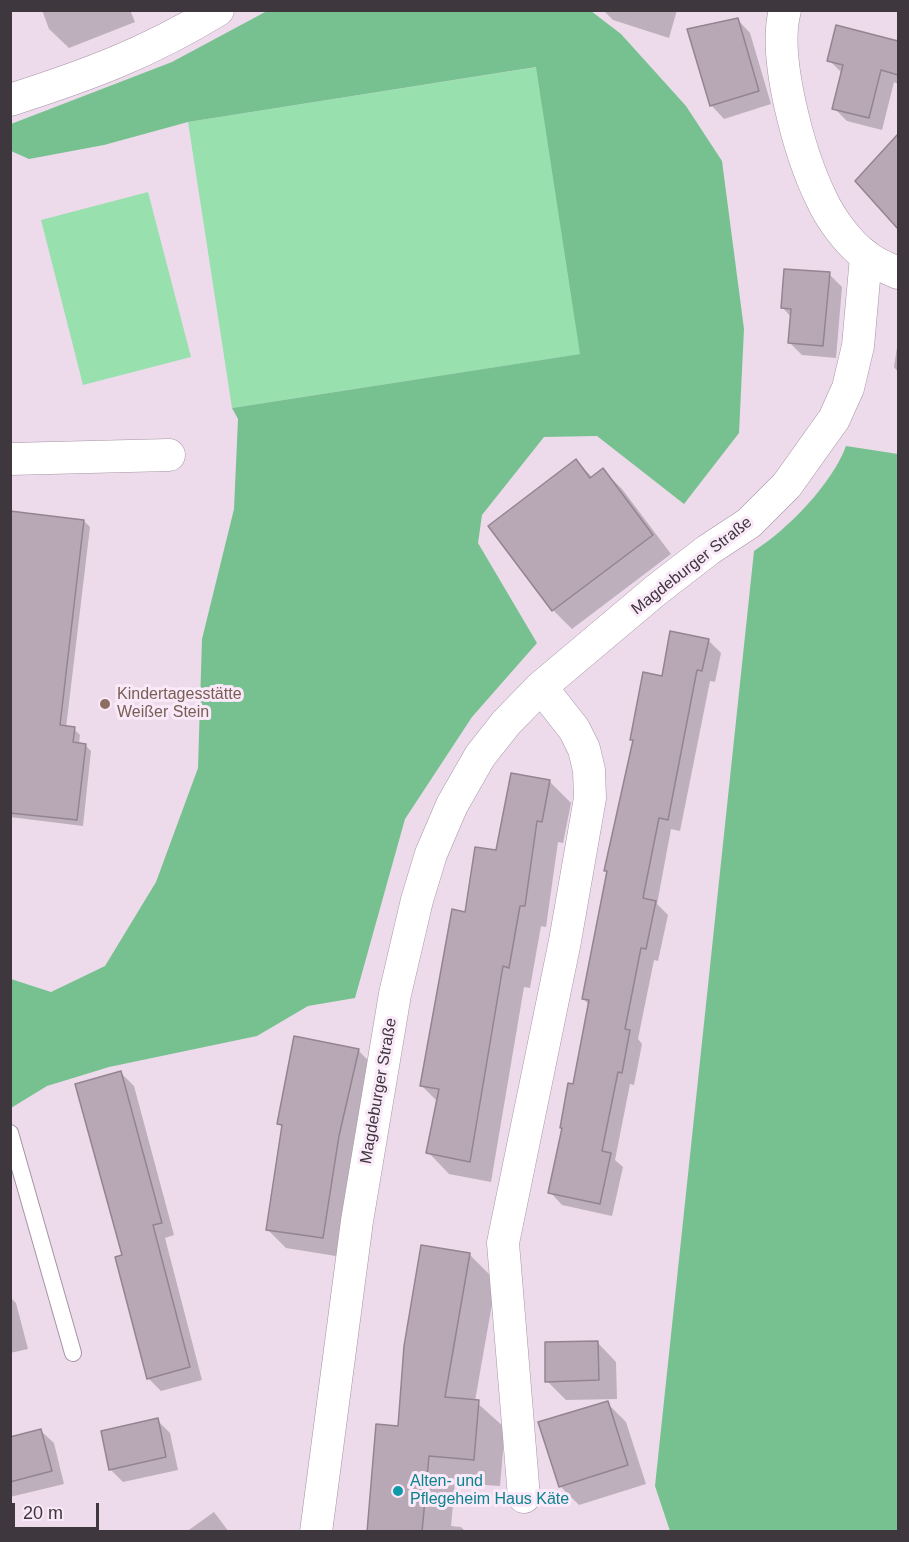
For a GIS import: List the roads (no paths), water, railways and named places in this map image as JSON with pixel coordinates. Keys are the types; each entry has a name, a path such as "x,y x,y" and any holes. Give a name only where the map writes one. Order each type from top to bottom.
{"street":[{"path":"10,100 118,64 169,40 218,10"},
{"path":"785,10 784,62 804,157 822,200 844,233 866,257 898,273"},
{"name":"Magdeburger Straße","path":"316,1532 357,1221 395,994 417,900 431,854 480,756 506,723 541,687 655,591 749,523 787,485 834,419 848,388 858,346 866,257"},
{"path":"10,459 169,455"},
{"path":"524,1497 503,1243 565,940 590,798 589,770 584,749 574,729 541,687"}],"lane":[{"path":"10,1133 73,1353"}],"place":[{"name":"Kindertagesstätte Weißer Stein","path":"105,704"},
{"name":"Alten- und Pflegeheim Haus Käte","path":"398,1491"}]}
